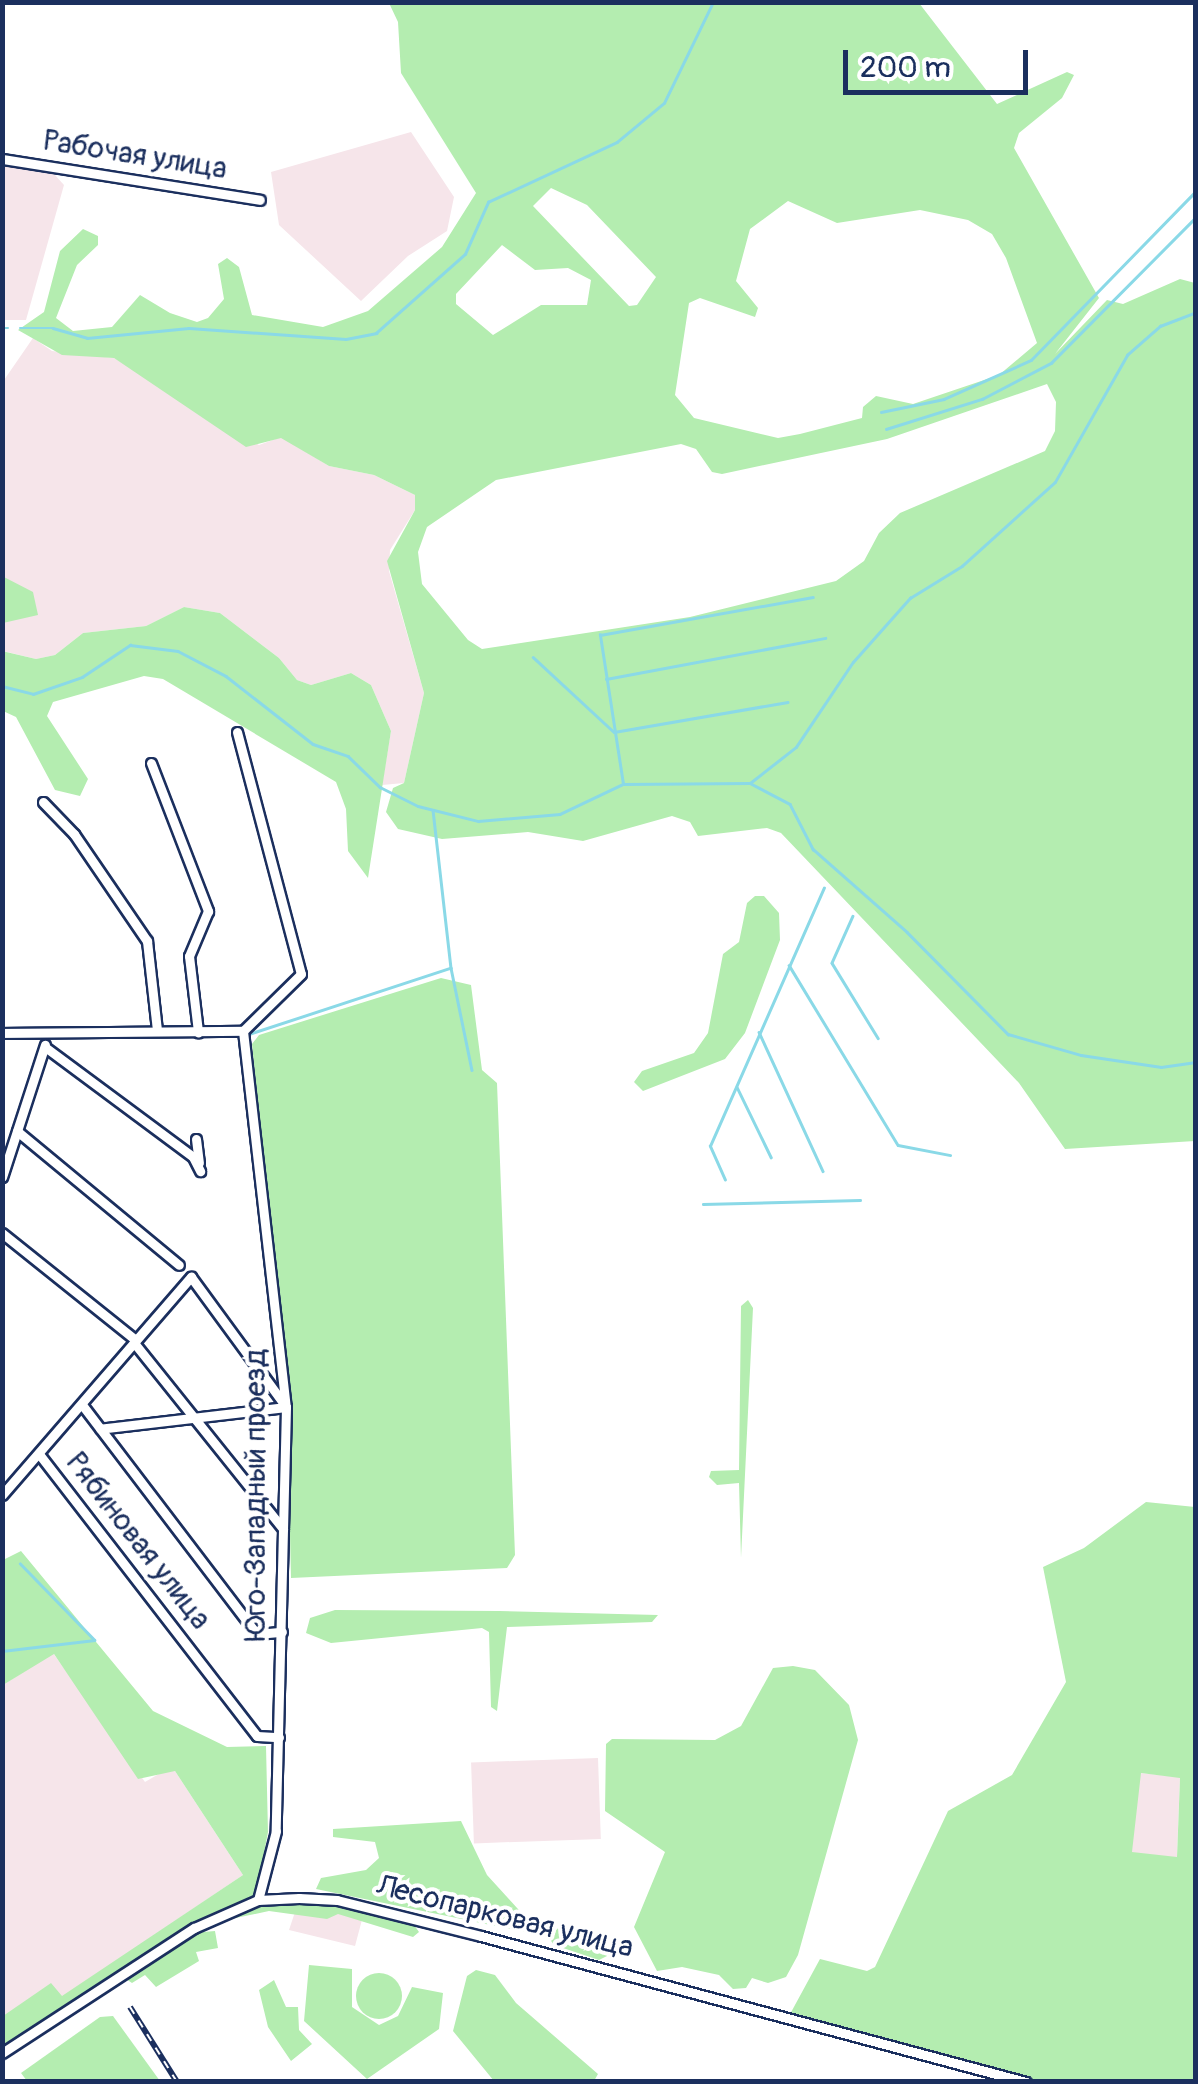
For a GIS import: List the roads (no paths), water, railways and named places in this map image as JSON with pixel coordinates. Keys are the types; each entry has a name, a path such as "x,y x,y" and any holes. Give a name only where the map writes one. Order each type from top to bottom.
{"street":[{"name":"Рабочая улица","path":"2,159 260,200"},
{"path":"2,1033 243,1031 301,974 237,732"},
{"path":"151,763 205,896 205,922 190,956 198,1032"},
{"path":"44,802 74,834 147,941 157,1030"},
{"name":"Юго-Западный проезд","path":"243,1031 286,1407 276,1831 258,1900"},
{"path":"2,1177 48,1033"},
{"path":"45,1046 192,1156 200,1171 196,1139"},
{"path":"17,1131 180,1265"},
{"path":"2,1233 134,1341 284,1530"},
{"path":"6,1490 83,1406 190,1277 286,1407 100,1429"},
{"path":"83,1406 257,1634 282,1632"},
{"name":"Рябиновая улица","path":"39,1454 257,1736 279,1736"},
{"name":"Лесопарковая улица","path":"2,2053 194,1928 258,1900 337,1900 1026,2082"}],"waterway":[{"path":"20,328 53,328 87,338 189,328 346,339 376,333 465,254 488,202 617,142 664,103 713,2"},
{"path":"881,412 944,399 1031,360 1196,191"},
{"path":"886,429 982,399 1051,363 1196,217"},
{"path":"2,686 33,694 82,677 130,645 178,651 226,676 313,744 348,756 380,787 418,806 478,821 560,814 623,784 750,783 796,747 853,662 910,598 962,566 1055,482 1127,355 1160,326 1196,312"},
{"path":"2,328 8,328"},
{"path":"623,784 600,635 813,597"},
{"path":"606,679 825,638"},
{"path":"533,657 614,732 787,702"},
{"path":"750,783 790,804 813,849 907,932 1008,1034 1081,1055 1161,1067 1196,1062"},
{"path":"433,810 451,968 472,1070"},
{"path":"725,1180 710,1146 824,888"},
{"path":"853,916 832,963 878,1038"},
{"path":"789,965 898,1145 950,1155"},
{"path":"249,1034 450,968"},
{"path":"759,1032 823,1171"},
{"path":"737,1087 771,1157"},
{"path":"703,1204 860,1200"},
{"path":"2,1651 94,1640 20,1564"}],"railway":[{"path":"130,2007 177,2082"}]}
